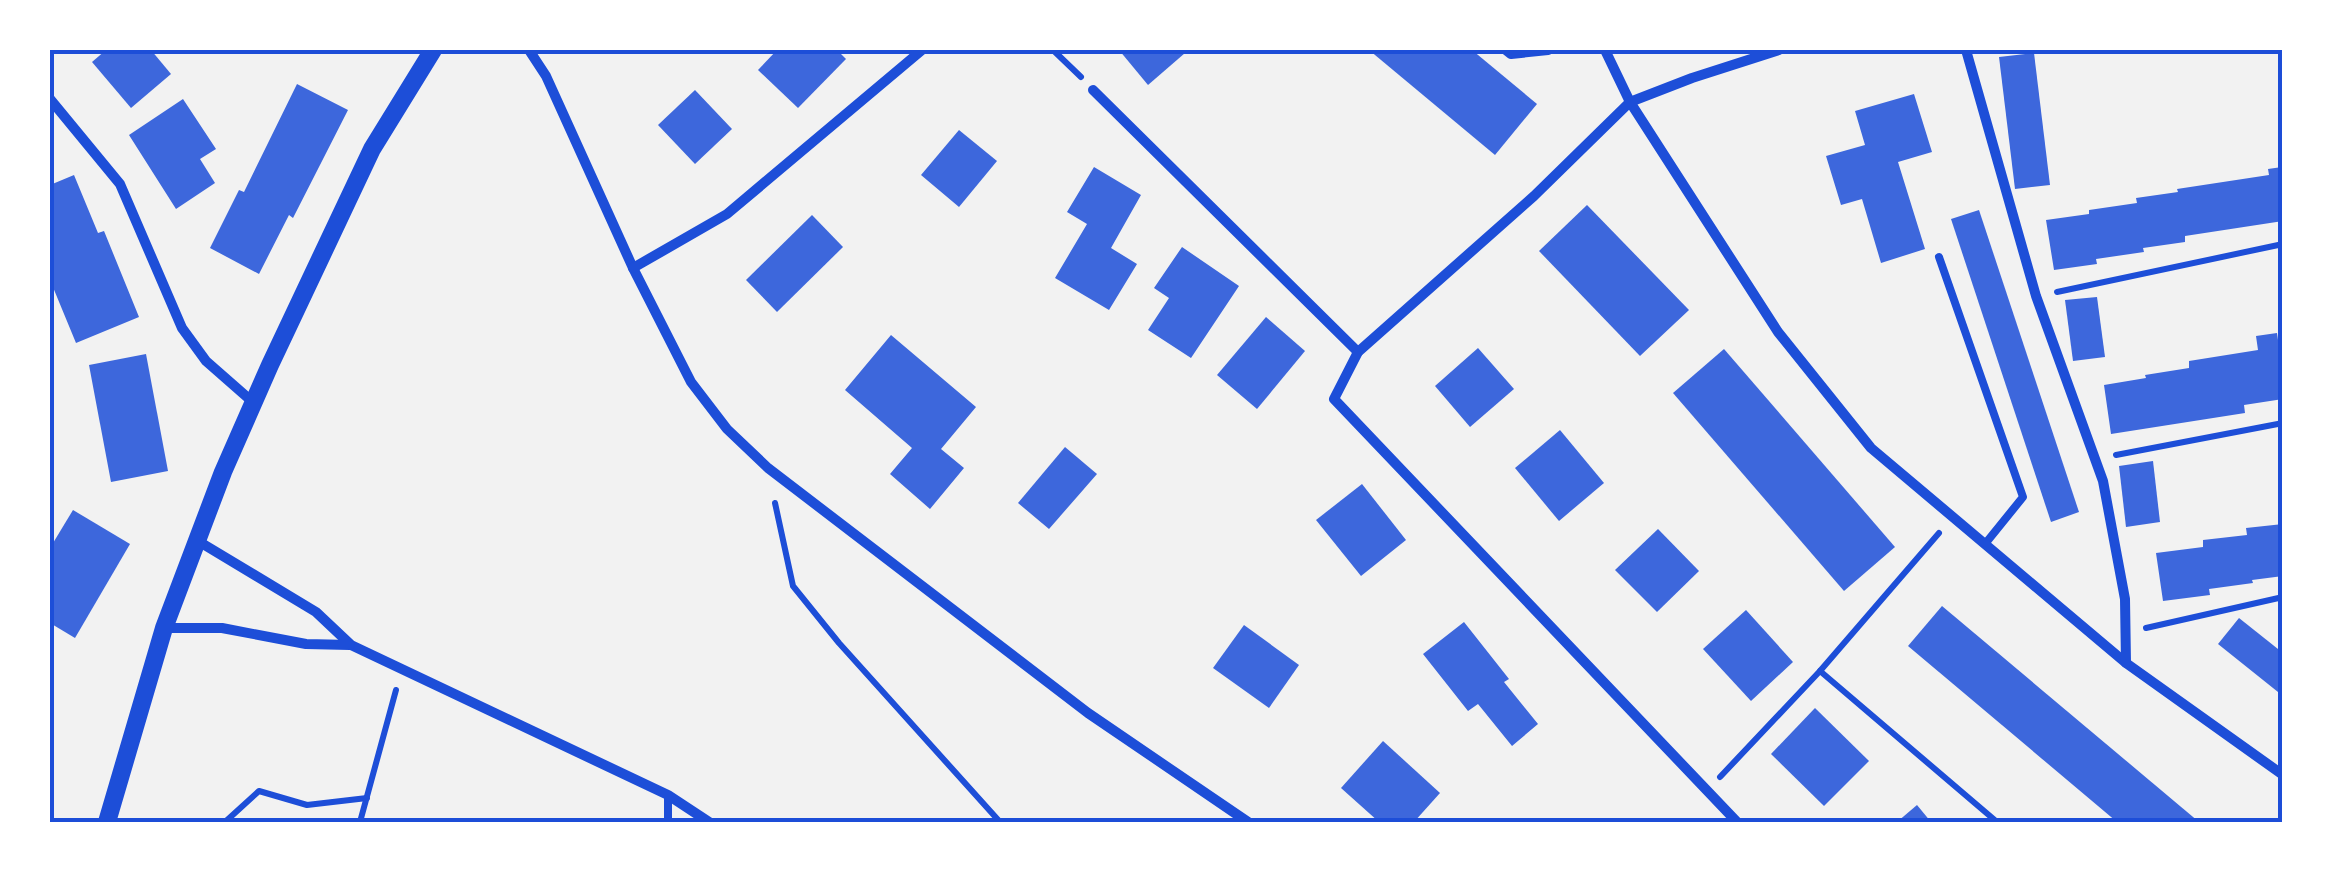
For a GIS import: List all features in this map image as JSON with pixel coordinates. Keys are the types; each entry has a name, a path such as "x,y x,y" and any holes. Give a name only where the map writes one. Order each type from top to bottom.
{"street":[{"path":"107,822 164,628 223,472 372,149 432,50"},
{"path":"529,50 546,76 634,268 692,382 727,429 768,468 1088,713 1248,822"},
{"path":"634,268 727,214 922,50"},
{"path":"1506,50 1511,54 1548,50"},
{"path":"1605,50 1630,102 1778,332 1871,448 2126,663 2283,775"},
{"path":"1737,822 1334,399 1358,352 1534,196 1630,102 1779,50"},
{"path":"1966,50 2036,296 2103,481 2125,598 2126,663"},
{"path":"1093,90 1358,352"},
{"path":"50,100 120,184 182,328 206,362 254,404"},
{"path":"198,541 316,612 351,644 668,795 708,822"},
{"path":"164,628 222,628 306,644 351,644"}],"lane":[{"path":"1939,257 2023,497 1985,544"},
{"path":"668,795 668,822"}],"path":[{"path":"1054,50 1093,90"},
{"path":"2036,296 2283,244"},
{"path":"2095,459 2283,423"},
{"path":"768,468 793,586 1000,822"},
{"path":"1707,791 1820,671 1953,517"},
{"path":"2126,632 2283,597"},
{"path":"360,822 402,670"},
{"path":"1820,671 1997,822"},
{"path":"225,822 259,791 307,805 367,798"}],"building":[{"path":"106,50 151,50 171,74 131,108 92,62"},
{"path":"777,50 837,50 846,59 798,108 758,70"},
{"path":"1119,50 1182,50 1185,53 1148,85"},
{"path":"1369,50 1472,50 1537,104 1495,155"},
{"path":"2034,53 2050,185 2015,189 1999,57"},
{"path":"297,84 348,110 293,218 289,215 259,274 210,248 239,190 244,192"},
{"path":"695,90 732,129 695,164 658,125"},
{"path":"1914,94 1932,152 1898,162 1925,249 1881,263 1862,199 1841,205 1826,156 1865,145 1855,111"},
{"path":"183,99 216,149 200,159 215,183 176,209 129,135"},
{"path":"959,130 997,161 959,207 921,175"},
{"path":"1094,167 1141,195 1111,248 1137,264 1109,310 1055,278 1087,224 1067,212"},
{"path":"2282,167 2283,221 2185,236 2185,242 2096,259 2097,264 2054,270 2046,220 2137,203 2136,198 2178,192 2177,189 2269,175 2268,169"},
{"path":"74,175 98,233 104,231 139,317 76,343 50,280 50,185"},
{"path":"1587,205 1689,310 1640,356 1539,251"},
{"path":"1979,210 2079,512 2051,522 1951,219"},
{"path":"812,215 843,247 777,312 746,280"},
{"path":"1182,247 1239,286 1191,358 1148,330 1169,298 1154,288"},
{"path":"2097,297 2105,357 2073,361 2065,300"},
{"path":"1266,317 1305,351 1257,409 1217,375"},
{"path":"2277,333 2279,347 2283,346 2283,399 2244,405 2245,413 2111,434 2104,385 2189,368 2189,361 2258,350 2256,336"},
{"path":"891,335 976,407 941,449 964,468 930,509 890,474 912,448 845,390"},
{"path":"1478,348 1514,389 1470,427 1435,386"},
{"path":"1724,349 1895,547 1844,591 1673,393"},
{"path":"146,354 168,471 111,482 89,365"},
{"path":"1560,430 1604,483 1559,521 1515,468"},
{"path":"1065,447 1097,474 1049,529 1018,503"},
{"path":"2153,461 2160,522 2126,527 2119,466"},
{"path":"1362,484 1406,540 1361,576 1316,520"},
{"path":"73,510 130,544 75,638 50,623 50,548"},
{"path":"2283,524 2283,576 2209,589 2210,595 2163,601 2156,553 2203,547 2203,540 2247,535 2246,528"},
{"path":"1658,529 1699,571 1657,612 1615,570"},
{"path":"1942,606 2199,822 2117,822 1908,646"},
{"path":"1746,610 1793,662 1751,701 1703,649"},
{"path":"2239,618 2283,653 2283,696 2218,644"},
{"path":"1464,622 1538,724 1512,746 1478,704 1468,711 1423,654"},
{"path":"1244,625 1299,665 1269,708 1213,668"},
{"path":"1815,708 1869,761 1824,806 1771,754"},
{"path":"1383,741 1440,793 1414,822 1379,822 1341,788"},
{"path":"1917,805 1931,822 1897,822"}]}
